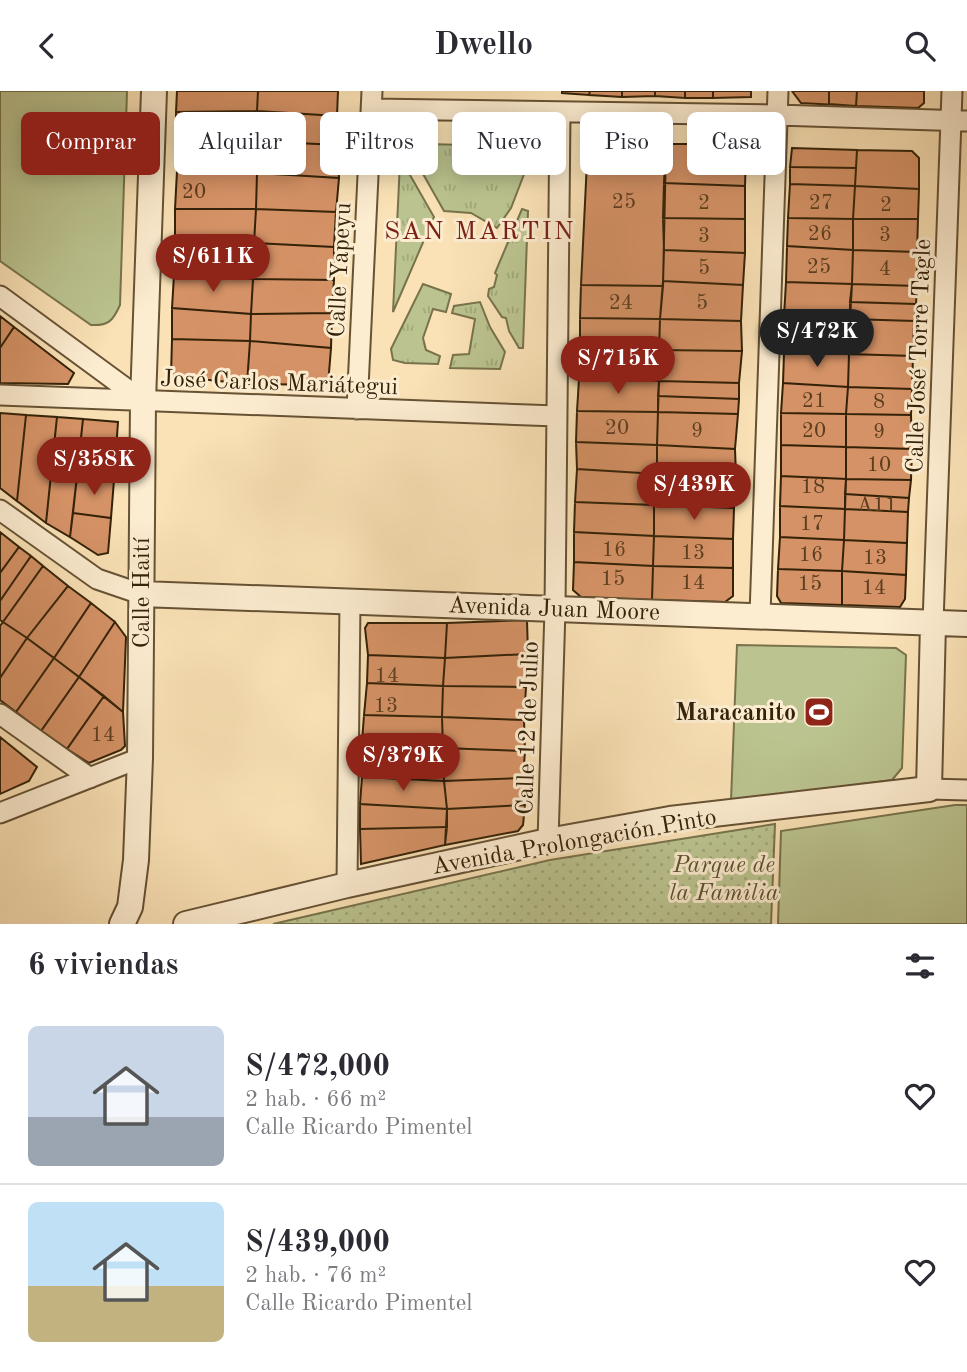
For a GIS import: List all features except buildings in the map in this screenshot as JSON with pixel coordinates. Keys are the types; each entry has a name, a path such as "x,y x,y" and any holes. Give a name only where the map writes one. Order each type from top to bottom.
{"street":[{"name":"Calle Haití","path":"122,924 131,907 141,758 143,401 154,91"},
{"path":"777,112 778,91"},
{"name":"Calle José Torre Tagle","path":"933,624 959,121 952,91"},
{"path":"372,100 560,112"},
{"name":"Calle Yapeyu","path":"357,409 372,100"},
{"path":"566,112 687,114"},
{"path":"785,115 959,121"},
{"name":"Calle 12 de Julio","path":"548,841 555,609 559,175"},
{"path":"760,615 775,175"},
{"path":"0,296 143,401"},
{"name":"José Carlos Mariátegui","path":"0,395 557,416"},
{"path":"0,510 97,579 141,594"},
{"name":"Avenida Juan Moore","path":"141,594 967,624"},
{"path":"347,885 349,601"},
{"path":"929,789 933,624"},
{"path":"0,714 90,778"},
{"path":"0,813 141,758"},
{"name":"Avenida Prolongación Pinto","path":"186,924 548,841 670,819 929,789 967,790"}],"green space":[{"path":"0,91 127,91 126,112 21,112 21,175 124,175 120,305 115,315 102,325 91,325 0,261"},
{"path":"438,144 452,145 452,175 524,175 511,208 497,228 471,213 444,211 424,175 438,175"},
{"path":"399,175 410,175 434,217 393,312"},
{"path":"522,209 528,211 523,348 519,348 509,331 506,318 502,317 488,296 489,289 494,287 497,275 495,273"},
{"path":"423,284 451,294 446,312 433,309 423,338 426,350 440,356 438,364 393,360 391,349"},
{"path":"480,302 490,327 505,352 500,369 450,368 453,355 469,354 475,319 452,313 454,306"},
{"name":"Maracanito","path":"737,645 896,648 906,655 902,768 892,780 731,801"},
{"path":"967,805 967,924 778,924 781,831"},
{"name":"Parque de la Familia","path":"775,824 771,924 273,924 550,860"}],"place":[{"name":"Maracanito","path":"819,712"}],"district":[{"name":"SAN MARTIN","path":"480,230"}]}
